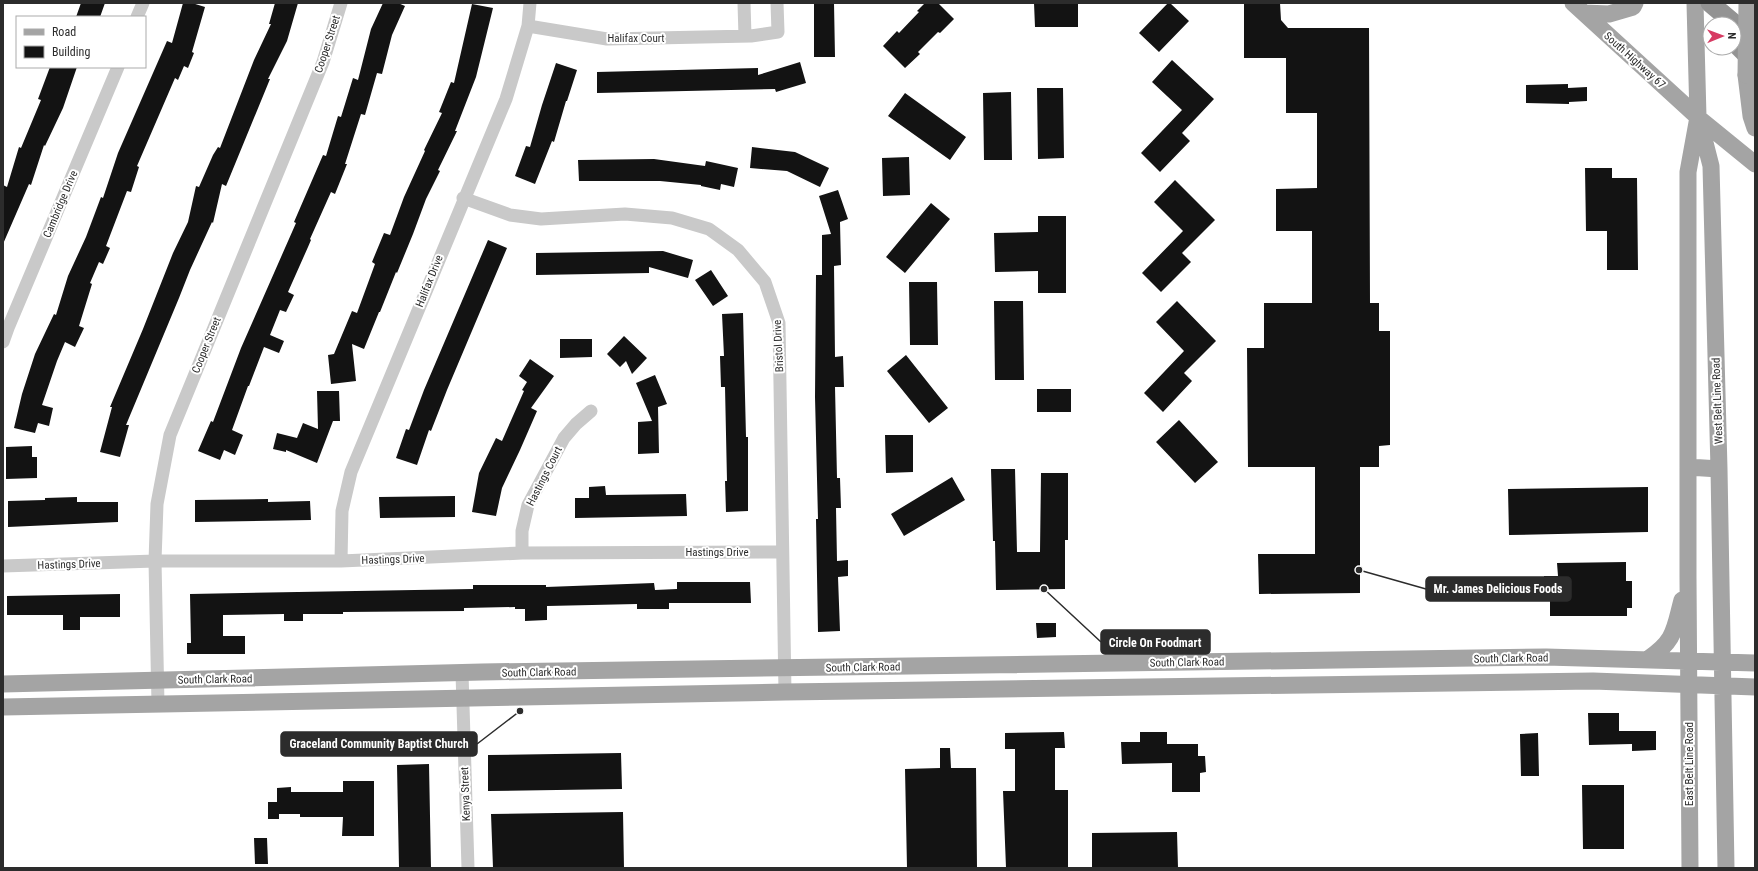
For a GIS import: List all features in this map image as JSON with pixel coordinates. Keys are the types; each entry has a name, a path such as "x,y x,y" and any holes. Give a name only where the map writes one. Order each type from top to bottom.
{"highway":[{"path":"1696,3 1709,16"},
{"path":"1710,3 1755,41"},
{"path":"1742,56 1750,69"}],"main road":[{"path":"1578,8 1609,14 1633,7 1635,3"},
{"name":"West Belt Line Road","path":"1688,660 1688,172 1698,118 1696,3"},
{"path":"1747,3 1751,116 1755,128"},
{"name":"South Highway 67","path":"1578,8 1698,118 1755,164"},
{"name":"West Belt Line Road","path":"1698,118 1710,166 1720,469 1722,686"},
{"path":"1688,296 1707,310 1715,330"},
{"path":"1688,467 1720,469"},
{"path":"1648,659 1664,647 1672,637 1688,577"},
{"name":"South Clark Road","path":"3,684 462,673 1546,657 1755,663"},
{"path":"1386,659 1386,684"},
{"path":"1488,659 1489,683"},
{"name":"East Belt Line Road","path":"1688,660 1690,868"},
{"path":"3,707 784,692 1593,681 1755,687"},
{"path":"1722,686 1726,868"}],"street":[{"path":"138,16 143,3"},
{"name":"Cooper Street","path":"158,704 155,561 157,504 170,435 323,62 341,3"},
{"name":"Halifax Drive","path":"341,561 342,511 351,472 463,198 506,98 528,26 530,3"},
{"path":"744,3 745,36"},
{"name":"Halifax Court","path":"528,26 607,39 745,36 778,32 777,3"},
{"name":"Cambridge Drive","path":"3,342 118,68"},
{"name":"Bristol Drive","path":"463,198 510,215 541,218 625,214 672,218 709,230 738,250 765,282 779,323 784,692"},
{"name":"Hastings Court","path":"522,553 522,531 528,505 564,438 576,424 591,411"},
{"name":"Hastings Drive","path":"3,566 155,561 341,561 522,553 782,552"},
{"name":"Kenya Street","path":"462,673 468,868"}],"building":[{"path":"81,3 105,3 100,16 76,16"},
{"path":"183,3 192,3 205,7 192,52 194,53 188,68 184,66 178,80 175,78 137,166 139,167 131,192 127,191 106,246 110,248 103,264 99,262 90,283 92,284 79,326 84,328 75,347 65,342 57,361 42,405 53,408 49,426 38,423 35,433 14,428 22,394 35,354 54,314 56,315 68,276 86,237 101,197 103,198 118,153 167,41 172,43"},
{"path":"275,3 298,3 287,41 268,79 270,79 226,186 222,184 213,223 212,222 190,270 126,425 129,425 120,457 100,452 112,407 110,407 173,253 188,222 196,186 199,187 213,155 218,147 220,148 254,60 271,24 269,24"},
{"path":"383,3 398,3 405,6 392,35 382,74 377,73 365,115 361,114 345,164 347,164 335,194 331,192 288,292 294,295 286,312 280,310 270,335 284,341 279,353 264,347 232,430 243,435 235,455 224,450 220,460 198,451 211,421 213,422 241,348 296,223 294,222 323,155 326,156 338,116 341,117 353,78 358,80 371,29"},
{"path":"814,3 834,3 835,57 814,57"},
{"path":"925,3 938,3 954,19 940,33 938,32 918,52 920,54 905,68 883,46 897,31 899,33 919,12 917,11"},
{"path":"1034,3 1078,3 1078,27 1035,27"},
{"path":"1168,3 1170,3 1189,21 1159,52 1139,33"},
{"path":"1244,3 1280,3 1281,20 1288,28 1369,28 1370,303 1379,303 1379,331 1390,331 1390,445 1379,446 1379,467 1360,467 1360,593 1259,594 1258,554 1315,554 1315,467 1248,467 1247,348 1264,348 1264,303 1312,303 1312,231 1276,231 1276,189 1317,188 1317,113 1286,113 1286,58 1244,58"},
{"path":"472,4 493,8 476,77 455,131 457,131 438,170 440,171 426,199 397,273 396,272 364,349 352,344 356,381 331,384 328,355 334,354 352,311 357,313 375,264 372,262 384,233 390,235 404,197 425,151 424,150 442,113 439,112 451,82 454,83"},
{"path":"1172,60 1214,99 1182,133 1190,141 1160,172 1141,153 1182,110 1152,82"},
{"path":"800,62 806,83 776,92 775,89 597,93 597,72 758,68 758,75"},
{"path":"556,63 577,70 554,142 552,141 535,184 515,176 526,146 530,147"},
{"path":"50,68 77,68 63,108 45,146 44,145 31,185 29,184 3,244 3,185 7,187 19,147 21,148 41,100 38,99"},
{"path":"1568,84 1568,88 1587,87 1587,101 1569,102 1569,104 1526,103 1526,85"},
{"path":"1037,88 1063,88 1064,158 1038,159"},
{"path":"1011,92 1012,160 984,160 983,93"},
{"path":"905,93 966,137 950,160 888,116"},
{"path":"752,147 795,152 829,168 820,187 787,171 750,168"},
{"path":"909,157 910,195 883,196 882,158"},
{"path":"654,159 705,166 706,161 738,168 734,187 721,184 720,190 701,185 660,181 579,181 578,160"},
{"path":"1585,168 1612,168 1612,178 1637,178 1638,270 1607,270 1607,231 1586,231"},
{"path":"1175,180 1215,220 1182,253 1191,262 1161,292 1142,273 1183,231 1154,202"},
{"path":"838,190 848,219 840,222 841,265 834,266 835,357 843,356 844,387 835,387 837,478 840,478 841,508 836,508 837,561 848,560 848,576 838,577 840,631 818,632 816,519 818,519 815,397 816,275 822,275 822,235 831,234 819,196"},
{"path":"931,203 950,219 905,273 886,257"},
{"path":"1038,216 1066,216 1066,293 1038,293 1038,271 995,272 994,233 1038,232"},
{"path":"488,240 507,248 431,431 429,430 417,465 396,458 406,429 409,430 424,390"},
{"path":"663,251 693,260 688,278 649,267 649,273 536,275 536,253"},
{"path":"711,270 728,296 713,306 695,280"},
{"path":"909,282 937,282 938,345 910,345"},
{"path":"994,301 1023,301 1024,380 995,380"},
{"path":"1177,301 1216,341 1184,373 1192,381 1163,412 1144,393 1184,351 1156,322"},
{"path":"743,313 746,437 748,437 748,511 726,512 725,481 727,481 725,387 721,387 720,356 724,356 722,314"},
{"path":"624,336 647,358 632,374 626,361 620,367 607,354"},
{"path":"560,339 592,339 592,357 560,358"},
{"path":"906,355 948,408 929,423 887,371"},
{"path":"530,359 554,376 531,408 537,411 502,488 496,516 472,512 479,473 496,438 502,441 524,391 522,390 527,382 519,376"},
{"path":"655,375 667,404 658,407 659,453 638,454 638,422 652,421 636,383"},
{"path":"1037,389 1071,389 1071,412 1037,412"},
{"path":"317,391 339,391 340,421 333,421 317,463 286,450 286,452 273,449 277,433 297,438 303,423 318,429"},
{"path":"1179,420 1218,462 1195,483 1156,442"},
{"path":"885,435 913,435 913,472 886,473"},
{"path":"32,446 32,457 37,457 37,478 6,479 6,447"},
{"path":"991,469 1015,469 1017,552 1040,552 1041,473 1068,473 1068,540 1065,540 1065,589 996,590"},
{"path":"952,477 965,500 904,536 891,514"},
{"path":"605,486 606,495 686,494 687,516 575,518 575,498 589,498 589,487"},
{"path":"1648,487 1648,532 1509,535 1508,489"},
{"path":"455,496 455,517 380,518 379,497"},
{"path":"77,497 77,502 118,502 118,522 8,527 8,501"},
{"path":"268,499 268,502 310,501 311,520 195,522 195,500"},
{"path":"1626,562 1626,581 1632,581 1632,608 1627,608 1627,616 1550,616 1550,591 1544,591 1544,576 1558,576 1557,563"},
{"path":"677,582 750,582 751,603 669,603 669,609 637,609 637,604 547,606 547,620 525,621 525,609 515,609 515,607 464,608 464,611 343,612 343,614 303,614 303,621 284,621 284,614 223,615 223,636 245,636 245,654 187,654 187,643 191,643 190,594 473,589 473,585 546,585 546,587 654,583 655,590 677,589"},
{"path":"120,594 120,617 80,617 80,630 63,630 63,615 7,615 7,596"},
{"path":"1036,623 1056,623 1056,637 1037,638"},
{"path":"1588,713 1619,713 1619,731 1656,731 1656,750 1632,751 1632,744 1589,745"},
{"path":"1064,732 1065,748 1055,748 1055,790 1068,790 1068,868 1006,868 1003,791 1015,791 1015,749 1005,749 1005,733"},
{"path":"1140,732 1167,732 1167,744 1198,744 1198,756 1205,756 1206,772 1200,773 1200,792 1172,792 1172,763 1122,764 1121,742 1140,742"},
{"path":"1538,733 1539,776 1521,776 1520,734"},
{"path":"940,748 950,748 951,768 976,768 977,868 907,868 905,769 940,768"},
{"path":"621,753 622,789 488,791 488,755"},
{"path":"429,764 431,868 399,868 397,765"},
{"path":"343,781 374,781 374,836 342,836 343,817 300,817 300,814 279,814 279,819 268,819 268,802 277,802 277,788 291,787 291,792 343,792"},
{"path":"1582,785 1624,785 1624,849 1583,849"},
{"path":"623,812 624,868 493,868 491,814"},
{"path":"1177,832 1178,868 1092,868 1092,833"},
{"path":"254,838 267,838 268,864 255,864"}],"place":[{"name":"Mr. James Delicious Foods","path":"1359,570"},
{"name":"Circle On Foodmart","path":"1044,589"},
{"name":"Graceland Community Baptist Church","path":"520,711"}]}
